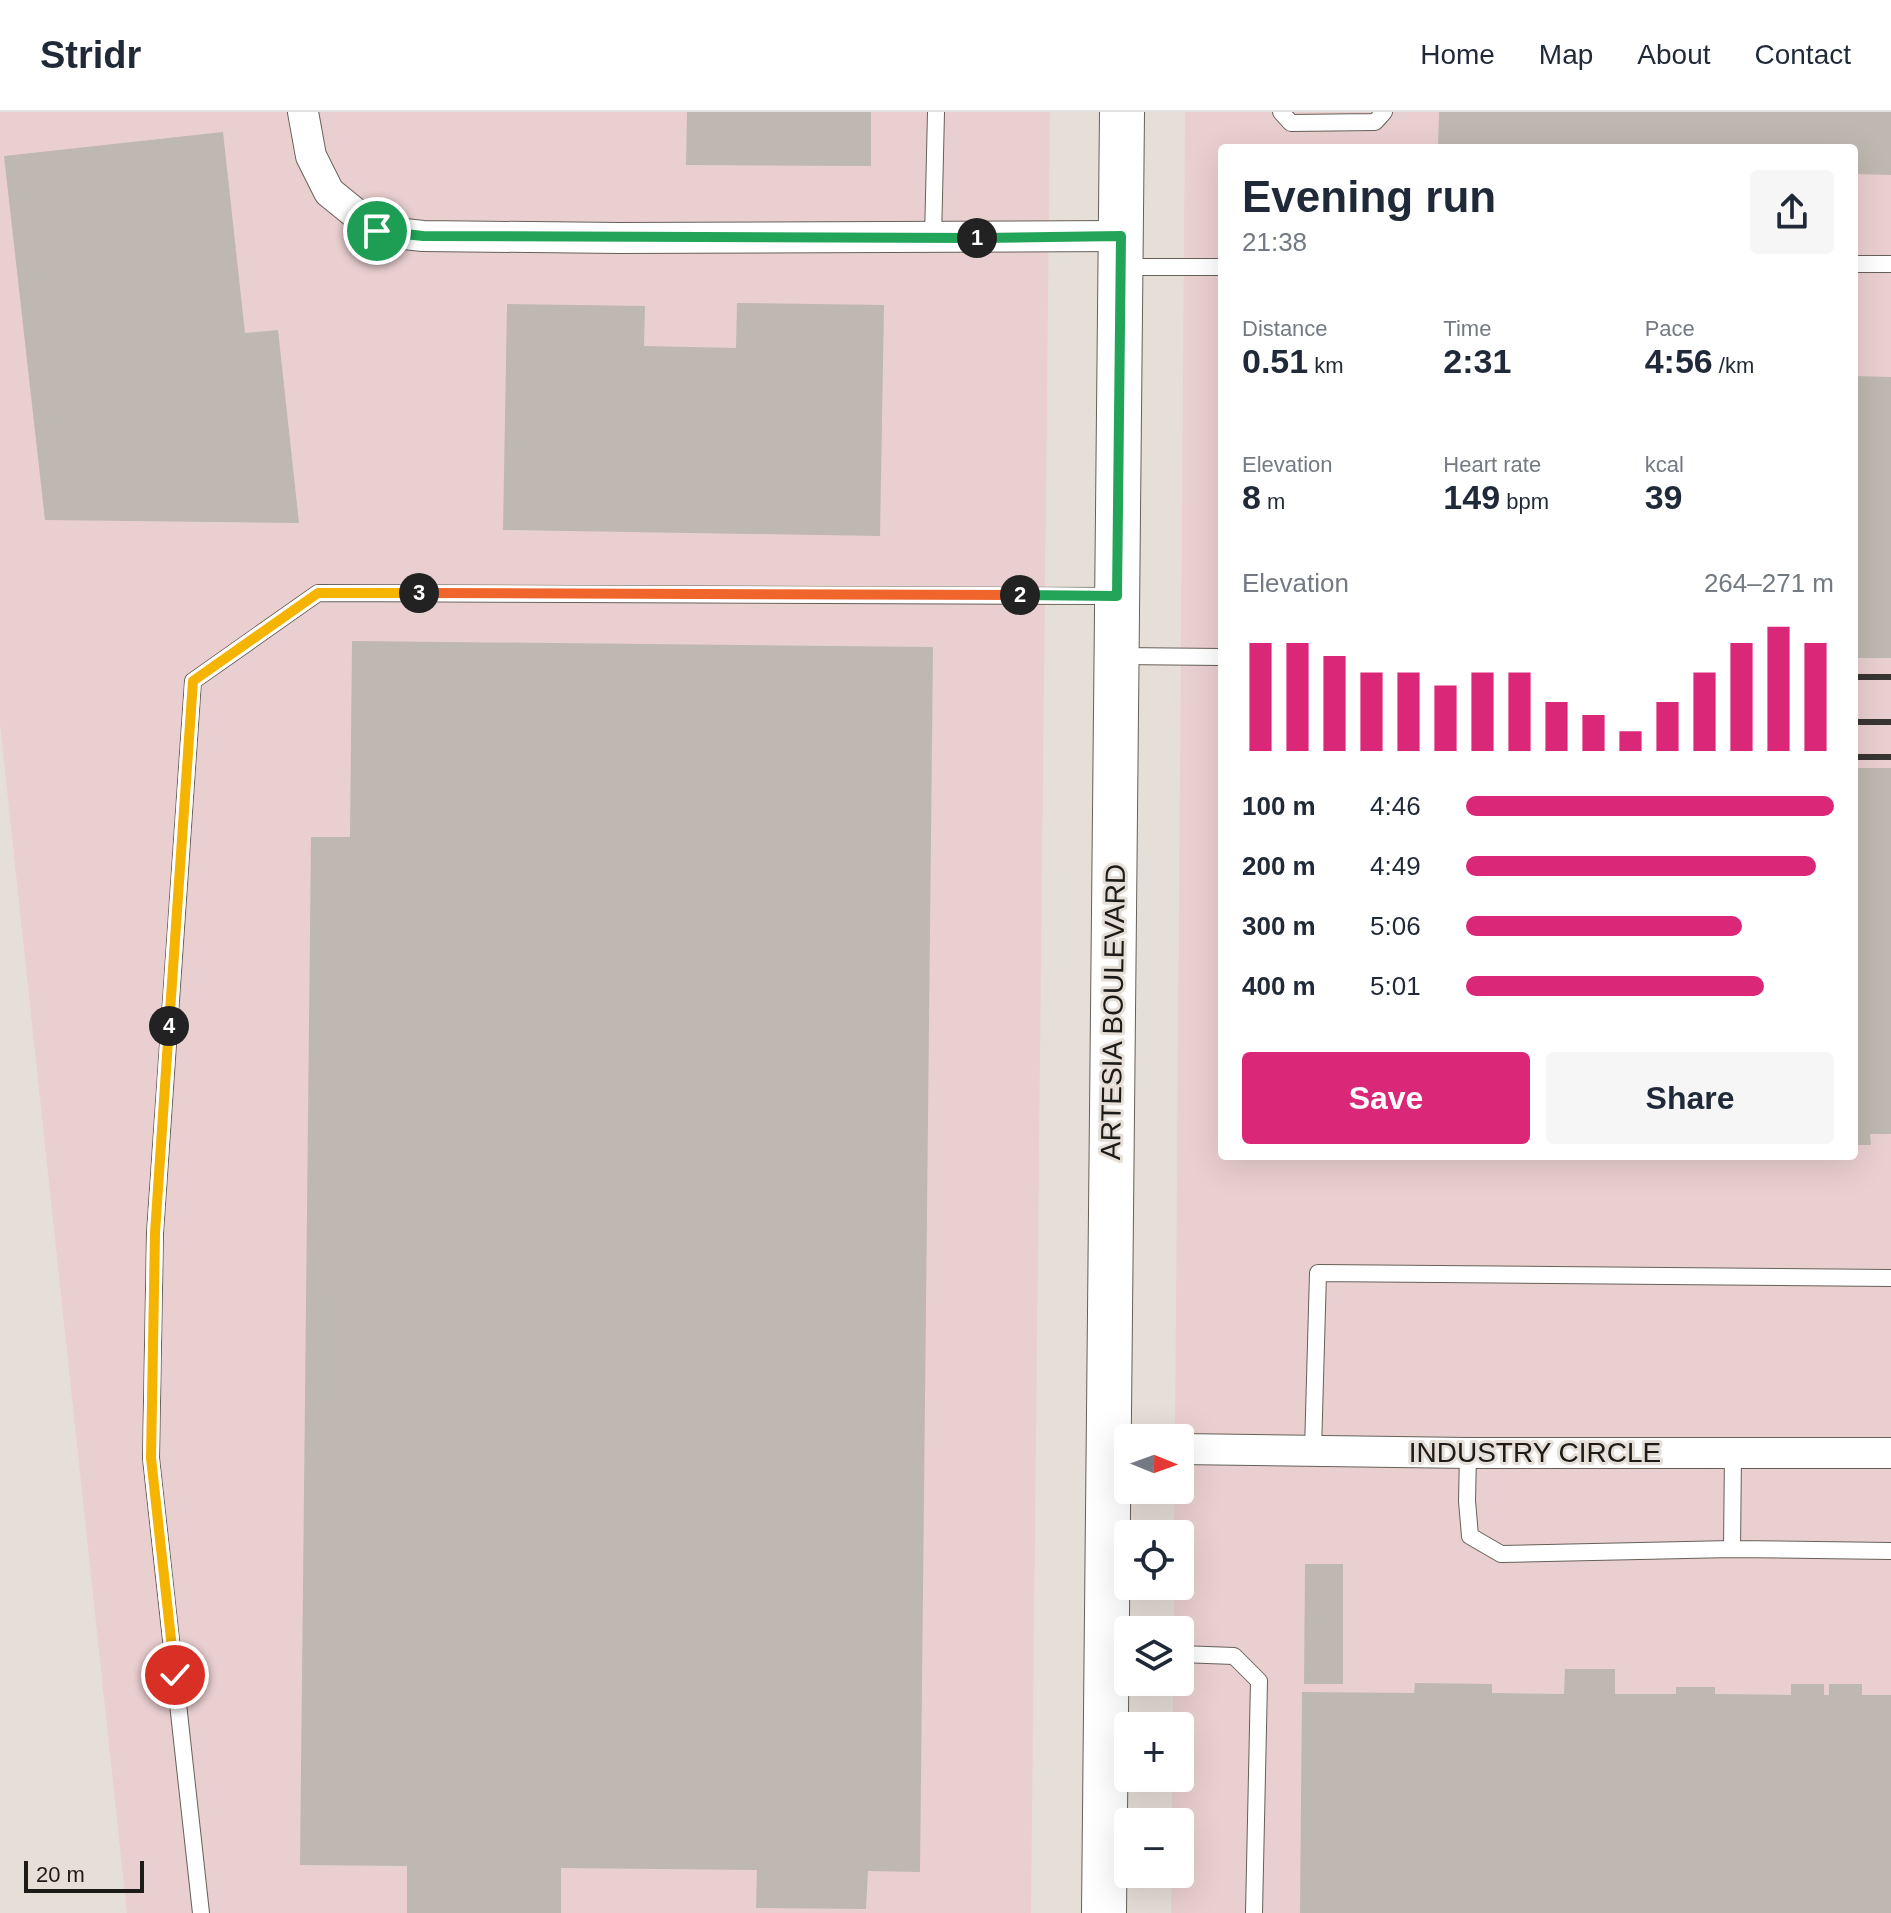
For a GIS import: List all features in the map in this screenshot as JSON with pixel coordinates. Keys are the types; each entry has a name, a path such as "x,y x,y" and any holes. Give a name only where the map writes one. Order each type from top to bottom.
{"main road":[{"name":"ARTESIA BOULEVARD","path":"1118,1424 1117,596 1122,112"},
{"name":"ARTESIA BOULEVARD","path":"1117,1616 1118,1504"},
{"name":"ARTESIA BOULEVARD","path":"1104,1913 1115,1696"}],"street":[{"path":"303,112 311,156 329,192 377,231 423,236 933,239 1121,252"},
{"name":"INDUSTRY CIRCLE","path":"1194,1449 1891,1453"}],"lane":[{"path":"933,239 936,112"},
{"path":"1281,112 1291,123 1375,122 1384,112"},
{"path":"1121,252 1218,266"},
{"path":"1858,264 1891,264"},
{"path":"201,1913 151,1458 155,1233 193,681 318,593 1117,596"},
{"path":"1117,656 1218,657"},
{"path":"1313,1450 1318,1273 1891,1278"},
{"path":"1732,1549 1733,1452"},
{"path":"1468,1453 1470,1536 1501,1554 1732,1549 1891,1551"},
{"path":"1194,1655 1234,1656 1259,1681 1254,1913"}],"shaded area":[{"path":"0,112 1050,112 1031,1913 127,1913 0,724"},
{"path":"1185,112 1891,112 1891,1913 1171,1913 1172,1888 1194,1888 1194,1808 1172,1808 1172,1792 1194,1792 1194,1712 1173,1712 1173,1696 1194,1696 1194,1616 1174,1616 1174,1600 1194,1600 1194,1520 1174,1520 1175,1504 1194,1504 1194,1424 1175,1424"}],"building":[{"path":"687,112 871,112 871,166 686,165"},
{"path":"1439,112 1891,112 1891,175 1858,174 1858,144 1438,144"},
{"path":"223,132 245,333 278,330 299,523 45,520 4,156"},
{"path":"737,303 884,305 880,536 503,530 507,304 645,306 644,346 736,348"},
{"path":"1858,376 1891,377 1891,658 1858,658"},
{"path":"352,641 933,647 920,1872 868,1871 866,1909 756,1908 757,1870 561,1868 561,1913 407,1913 407,1866 300,1865 311,837 350,837"},
{"path":"1858,768 1891,768 1891,1134 1870,1134 1871,1145 1858,1145"},
{"path":"1305,1564 1343,1564 1343,1684 1304,1684"},
{"path":"1565,1669 1615,1669 1615,1694 1676,1694 1676,1687 1715,1687 1715,1694 1791,1695 1791,1684 1824,1684 1824,1695 1829,1695 1829,1684 1862,1684 1862,1695 1891,1695 1891,1913 1300,1913 1302,1692 1414,1693 1415,1683 1492,1684 1492,1693 1564,1694"}],"railway":[{"path":"1858,677 1891,677"},
{"path":"1858,722 1891,722"},
{"path":"1858,757 1891,757"}],"route":[{"path":"175,1675 151,1458 155,1233 193,681 318,593 1117,596 1121,236 619,238 423,236 377,231"}]}
